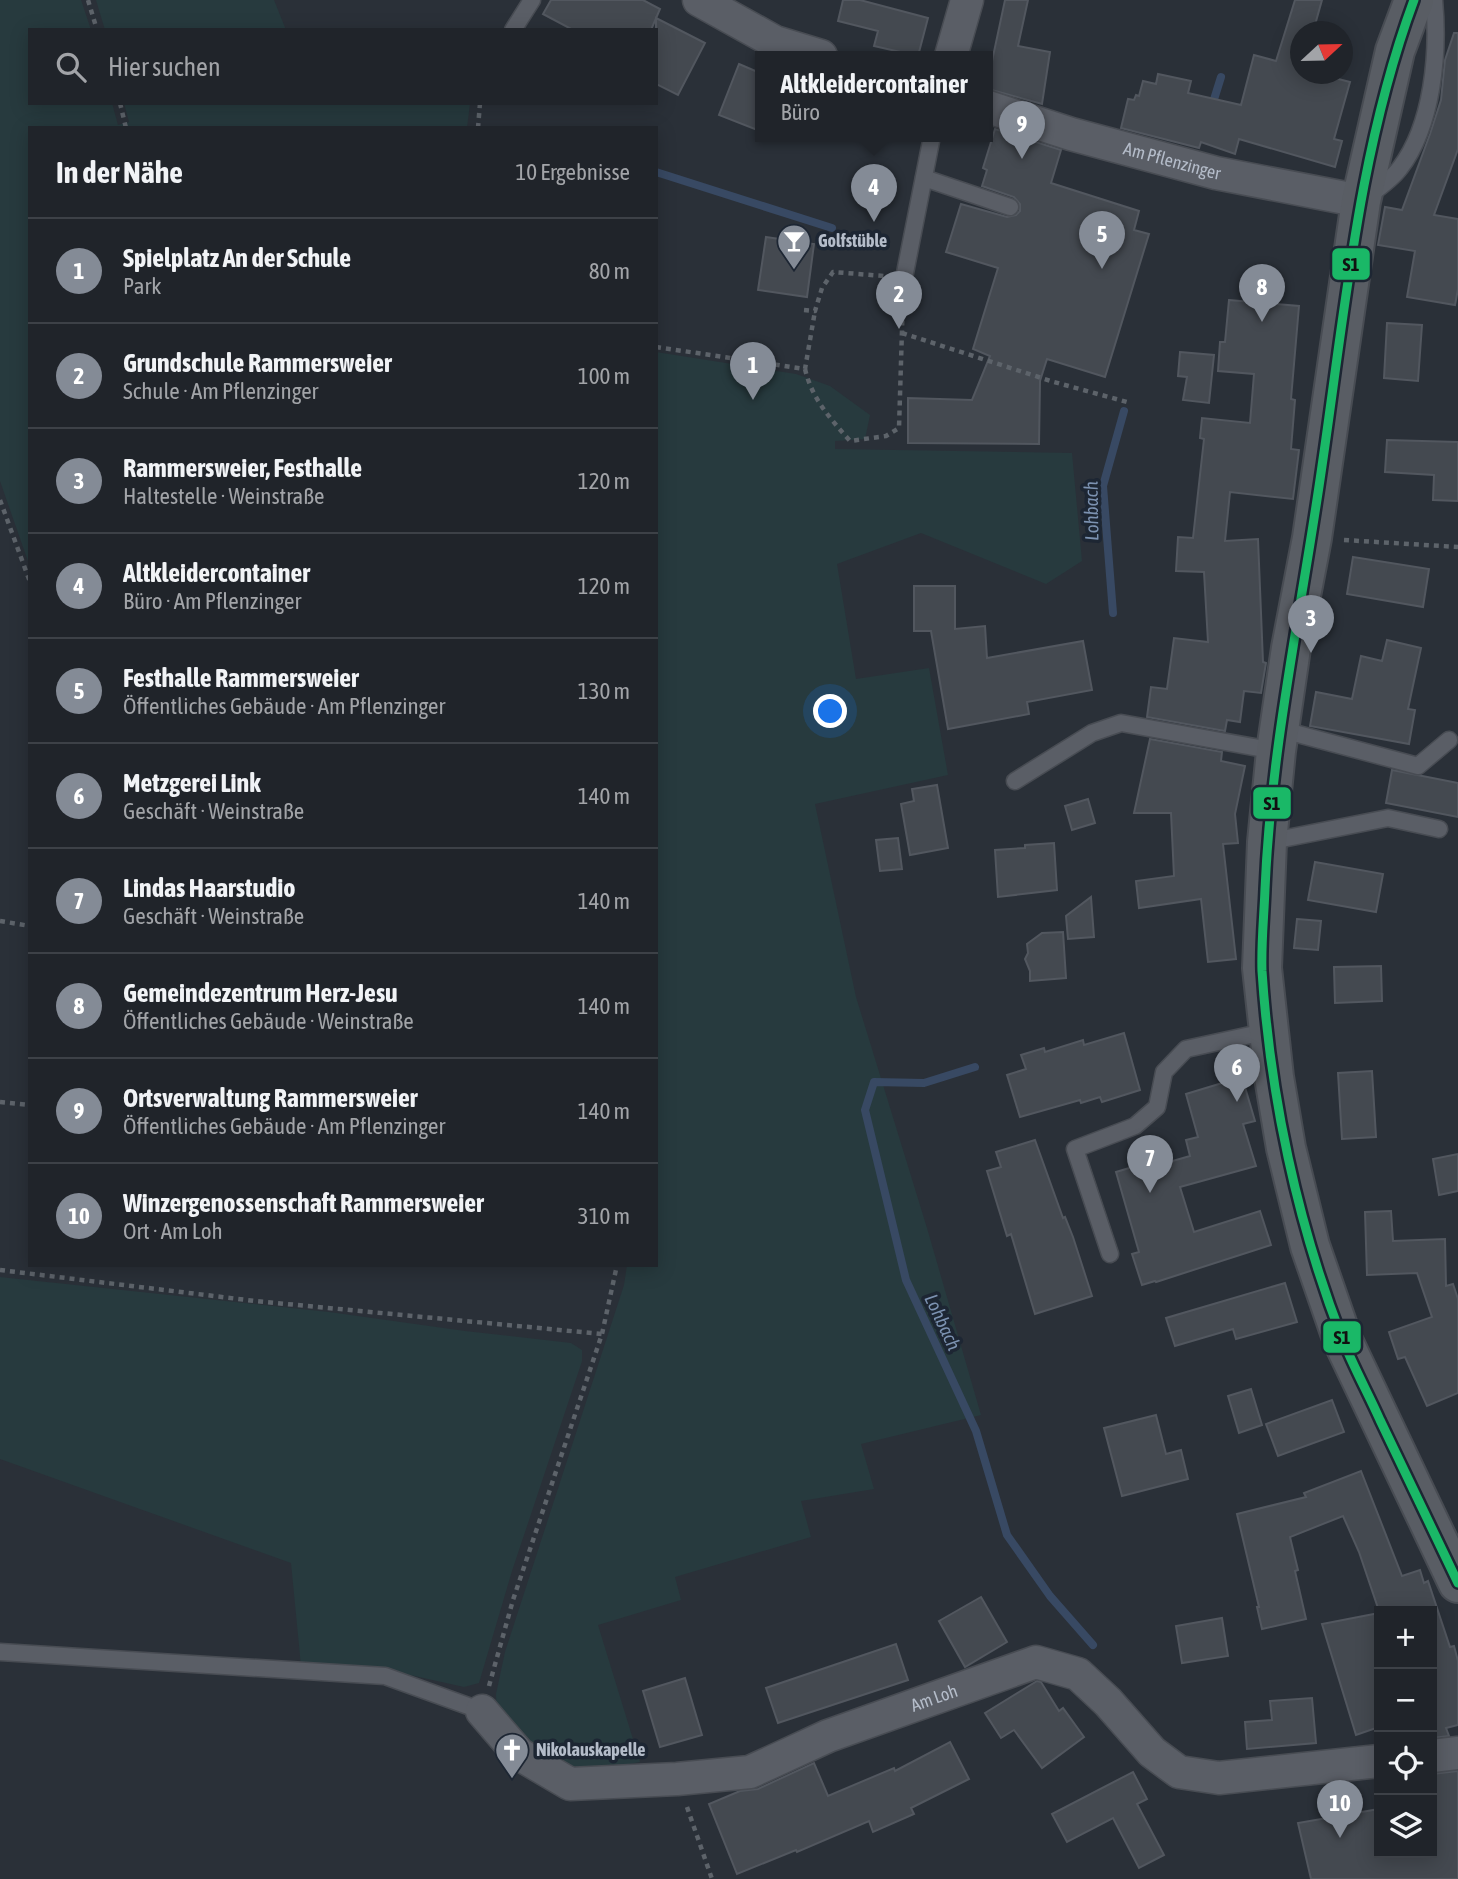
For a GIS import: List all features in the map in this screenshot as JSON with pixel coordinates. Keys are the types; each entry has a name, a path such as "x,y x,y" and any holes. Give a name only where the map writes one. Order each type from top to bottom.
{"street":[{"path":"699,0 775,42 805,51"},
{"path":"952,51 967,0"},
{"path":"1414,0 1395,51 1361,201 1312,538 1291,648 1278,740 1267,842 1262,968 1274,1077 1286,1148 1310,1246 1343,1341 1453,1561"},
{"name":"Am Pflenzinger","path":"993,109 1071,134 1216,173 1361,201"},
{"name":"Am Loh","path":"482,1711 519,1754 570,1784 677,1779 750,1772 828,1736 1036,1662 1079,1674 1152,1752 1179,1772 1219,1778 1374,1762"},
{"path":"1437,1755 1458,1753"}],"lane":[{"path":"514,28 532,0"},
{"path":"1361,201 1384,185 1400,169 1416,139 1434,75 1434,0"},
{"path":"904,278 931,142"},
{"path":"924,178 1010,207"},
{"path":"1015,781 1092,733 1121,723 1278,740 1418,766 1449,740"},
{"path":"1267,842 1388,818 1439,829"},
{"path":"1110,1254 1074,1149 1135,1126 1157,1107 1164,1072 1186,1049 1269,1031"},
{"path":"0,1653 385,1676 482,1711"}],"path":[{"path":"88,0 96,28"},
{"path":"120,105 126,126"},
{"path":"478,126 480,105"},
{"path":"833,272 904,278 900,428 886,436 850,441 810,389 805,369 815,311 822,288 833,272"},
{"path":"804,310 815,311"},
{"path":"902,333 1054,382 1127,402"},
{"path":"658,347 805,369"},
{"path":"0,500 28,577"},
{"path":"1312,538 1458,547"},
{"path":"0,921 28,926"},
{"path":"0,1102 28,1105"},
{"path":"482,1711 513,1601 602,1334 617,1267"},
{"path":"0,1270 255,1301 602,1334"},
{"path":"677,1779 712,1879"}],"green space":[{"path":"0,0 81,0 90,28 28,28 28,105 113,105 118,125 129,122 125,105 470,105 467,126 28,126 28,561 0,481"},
{"path":"96,0 274,0 285,28 104,28"},
{"path":"658,352 796,374 830,386 870,415 865,439 835,441 835,449 1072,453 1082,561 1046,584 921,533 837,564 856,679 929,668 948,775 815,804 856,997 981,1415 861,1444 874,1489 801,1501 811,1537 675,1577 681,1600 598,1625 640,1762 579,1773 497,1722 496,1694 505,1652 624,1285 627,1267 658,1267"},
{"path":"0,1277 329,1312 571,1343 582,1350 582,1361 512,1571 479,1683 464,1687 383,1669 301,1666 291,1563 0,1459"}],"building":[{"path":"551,0 643,0 660,9 652,28 569,28 543,14"},
{"path":"843,0 860,0 928,18 919,51 896,51 874,46 878,31 838,21"},
{"path":"1005,0 1028,0 1018,46 1050,52 1042,104 993,90 993,56"},
{"path":"1295,0 1322,0 1316,21 1290,21 1290,84 1349,84 1334,139 1342,141 1335,167 1239,139 1235,154 1201,142 1199,148 1121,128 1128,99 1134,100 1136,95 1139,96 1143,81 1156,84 1158,74 1191,81 1188,93 1241,105 1254,55 1276,61"},
{"path":"656,18 705,43 678,95 658,85"},
{"path":"1454,33 1458,33 1458,149 1434,215 1458,219 1458,289 1455,305 1407,297 1415,251 1378,245 1385,207 1402,210 1430,134 1441,100 1445,60"},
{"path":"739,64 755,71 755,129 719,115"},
{"path":"995,129 1061,150 1051,183 1139,211 1134,230 1149,234 1105,377 1047,359 1040,381 1039,444 908,443 908,398 972,400 990,356 973,349 998,268 946,252 961,204 1007,217 1020,211 1020,204 1014,197 982,186 987,170 983,168"},
{"path":"766,237 814,244 807,297 758,290"},
{"path":"1229,300 1299,306 1291,399 1295,400 1291,449 1299,450 1293,499 1230,492 1225,541 1258,539 1263,662 1266,663 1261,693 1244,691 1240,722 1227,720 1225,731 1147,717 1151,687 1167,689 1174,638 1208,642 1204,572 1176,571 1178,537 1193,538 1204,439 1200,438 1202,418 1250,423 1254,374 1218,371 1220,342 1225,342"},
{"path":"1387,323 1422,325 1418,381 1384,378"},
{"path":"1180,352 1214,355 1209,403 1183,400 1187,377 1178,376"},
{"path":"1387,440 1458,442 1458,501 1433,500 1434,475 1385,472"},
{"path":"1353,557 1429,569 1423,607 1347,594"},
{"path":"914,586 955,586 955,629 985,626 987,658 1083,641 1092,690 1027,702 1029,714 948,729 931,631 914,631"},
{"path":"1387,640 1421,648 1408,709 1415,710 1409,744 1310,726 1316,692 1352,699 1361,656 1382,661"},
{"path":"1150,739 1222,752 1221,761 1245,766 1235,814 1238,843 1223,844 1236,959 1208,962 1201,899 1139,908 1136,881 1174,876 1171,813 1134,813"},
{"path":"1392,770 1458,783 1458,817 1386,803"},
{"path":"937,785 948,848 910,855 901,804 914,801 912,789"},
{"path":"1088,799 1095,823 1072,830 1065,806"},
{"path":"898,838 902,869 880,871 876,840"},
{"path":"1054,843 1057,890 998,897 995,850"},
{"path":"1315,862 1383,874 1376,912 1308,900"},
{"path":"1091,897 1094,937 1068,939 1066,916"},
{"path":"1297,919 1321,921 1318,950 1294,948"},
{"path":"1063,932 1066,978 1030,981 1030,971 1025,959 1028,953 1027,944 1042,933"},
{"path":"1381,966 1382,1001 1335,1003 1334,967"},
{"path":"1124,1033 1140,1090 1102,1102 1100,1097 1081,1103 1080,1100 1020,1117 1007,1075 1026,1069 1021,1055 1044,1048 1045,1052 1083,1040 1084,1045"},
{"path":"1372,1071 1376,1137 1342,1139 1338,1073"},
{"path":"1242,1077 1255,1121 1243,1124 1256,1166 1180,1187 1194,1232 1260,1211 1271,1245 1142,1285 1132,1254 1139,1252 1116,1172 1146,1163 1148,1168 1190,1156 1186,1140 1198,1137 1186,1094"},
{"path":"1035,1140 1063,1218 1065,1217 1073,1237 1092,1296 1035,1314 1011,1234 1007,1236 987,1171 1001,1167 996,1152"},
{"path":"1458,1154 1458,1191 1439,1195 1433,1159"},
{"path":"1391,1211 1393,1241 1445,1239 1446,1286 1453,1284 1458,1299 1458,1393 1427,1406 1405,1357 1398,1359 1389,1332 1432,1317 1417,1273 1367,1275 1365,1212"},
{"path":"1285,1283 1297,1322 1236,1339 1233,1329 1175,1346 1166,1318"},
{"path":"1251,1389 1262,1425 1239,1433 1228,1396"},
{"path":"1332,1400 1344,1432 1278,1456 1266,1424"},
{"path":"1156,1415 1166,1454 1181,1450 1188,1479 1122,1496 1104,1428"},
{"path":"1361,1471 1402,1576 1420,1570 1424,1583 1428,1581 1436,1606 1377,1606 1359,1552 1343,1516 1290,1537 1306,1619 1262,1629 1237,1514 1306,1497 1304,1493"},
{"path":"981,1597 1007,1642 965,1667 939,1621"},
{"path":"1437,1608 1450,1647 1454,1646 1458,1661 1458,1725 1446,1728 1449,1736 1437,1737"},
{"path":"1374,1614 1374,1729 1356,1735 1322,1624"},
{"path":"1222,1618 1228,1656 1182,1663 1176,1626"},
{"path":"896,1644 908,1680 778,1723 766,1688"},
{"path":"685,1678 702,1735 660,1747 643,1691"},
{"path":"1037,1681 1041,1682 1059,1711 1063,1708 1084,1737 1042,1768 1014,1730 1001,1738 985,1713"},
{"path":"1312,1698 1316,1743 1247,1749 1245,1722 1272,1720 1270,1701"},
{"path":"950,1742 969,1779 911,1808 914,1814 873,1832 869,1821 737,1874 709,1804 740,1791 758,1789 814,1763 828,1796 894,1768 895,1771"},
{"path":"1458,1771 1458,1879 1311,1879 1298,1823 1374,1810 1374,1858 1437,1858 1437,1773"},
{"path":"1133,1772 1147,1799 1137,1804 1164,1855 1139,1868 1113,1818 1067,1842 1052,1814"}],"waterway":[{"name":"Lohbach","path":"1211,109 1221,77"},
{"path":"658,173 832,228"},
{"name":"Lohbach","path":"1113,613 1103,486 1124,411"},
{"name":"Lohbach","path":"975,1067 924,1083 874,1082 865,1110 906,1280 976,1431 1007,1535 1050,1596 1093,1645"}],"transit line":[{"name":"S1","path":"1414,0 1380,113 1356,230 1280,729 1268,836 1262,971 1272,1064 1288,1158 1326,1294 1351,1359 1458,1583"}],"place":[{"name":"Ortsverwaltung Rammersweier","path":"1022,159"},
{"name":"Altkleidercontainer","path":"874,222"},
{"name":"Festhalle Rammersweier","path":"1102,269"},
{"name":"Golfstüble","path":"794,271"},
{"name":"Gemeindezentrum Herz-Jesu","path":"1262,322"},
{"name":"Grundschule Rammersweier","path":"899,329"},
{"name":"Spielplatz An der Schule","path":"753,400"},
{"name":"Rammersweier, Festhalle","path":"1311,653"},
{"name":"Metzgerei Link","path":"1237,1102"},
{"name":"Lindas Haarstudio","path":"1150,1193"},
{"name":"Nikolauskapelle","path":"512,1780"},
{"name":"Winzergenossenschaft Rammersweier","path":"1340,1838"}]}
